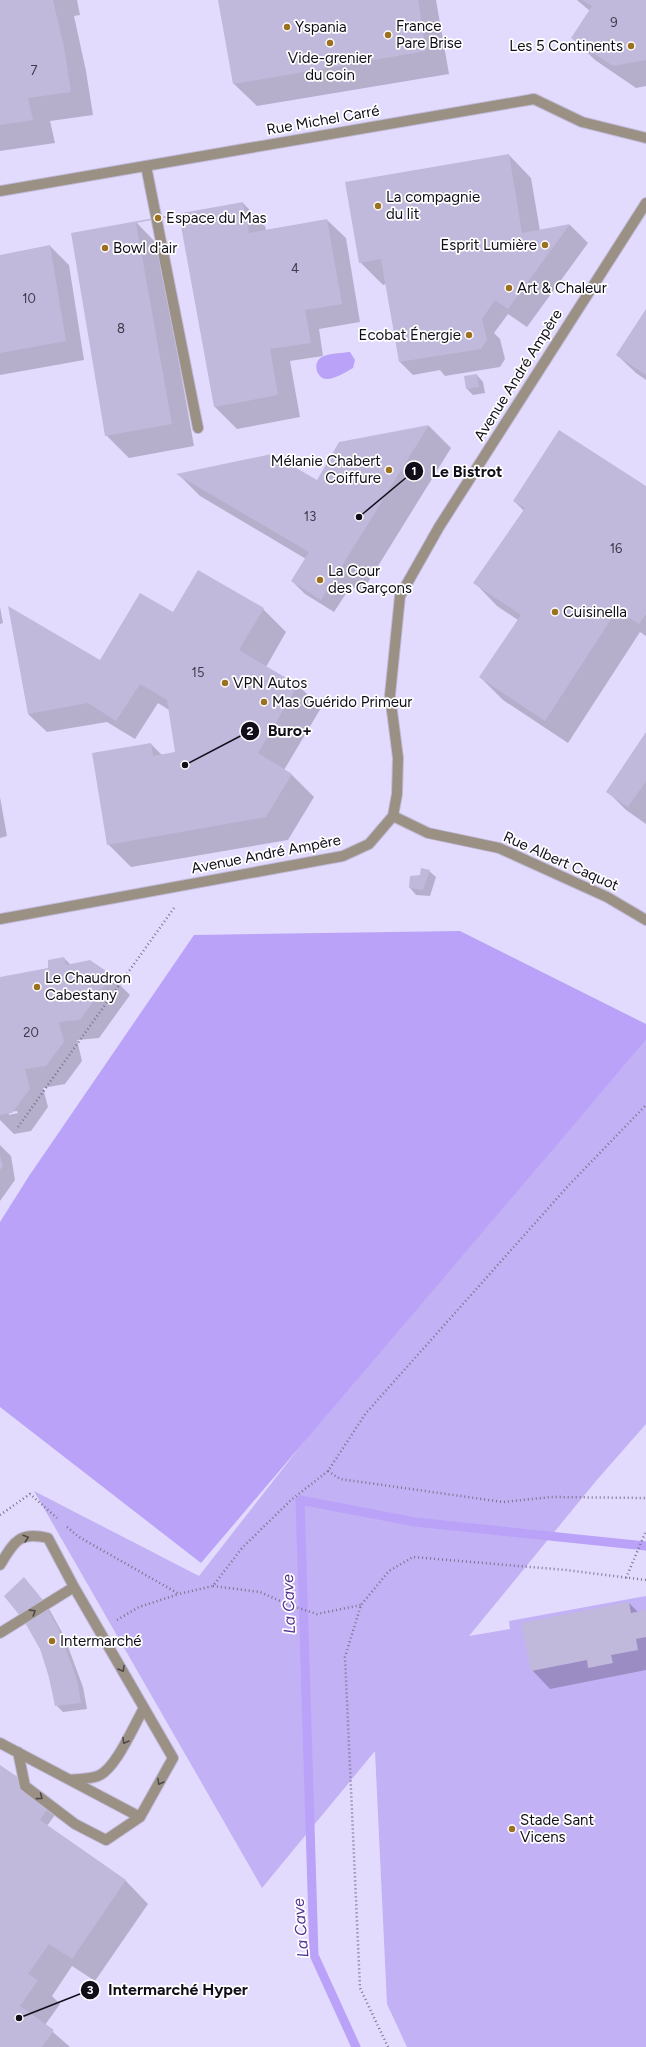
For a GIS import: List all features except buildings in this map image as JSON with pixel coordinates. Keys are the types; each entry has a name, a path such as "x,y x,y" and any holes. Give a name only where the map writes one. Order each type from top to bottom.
{"street":[{"name":"Rue Michel Carré","path":"0,191 534,99 582,122 646,138"},
{"path":"146,166 198,428"},
{"name":"Avenue André Ampère","path":"0,919 343,856 369,844 393,816 397,794 398,758 390,695 400,596 439,527 646,203"},
{"name":"Rue Albert Caquot","path":"393,816 428,833 499,848 607,896 646,920"},
{"path":"0,1565 14,1543 23,1537 35,1535 48,1538 173,1758 140,1817 106,1840 75,1824 25,1786 18,1752"},
{"path":"0,1633 74,1586"},
{"path":"70,1780 88,1779 99,1776 110,1767 144,1708"},
{"path":"0,1742 140,1817"}],"path":[{"path":"18,1127 191,884"},
{"path":"213,1586 242,1548 291,1500 328,1471 366,1413 568,1186 646,1105"},
{"path":"328,1471 340,1479 503,1502 551,1497 646,1498"},
{"path":"0,1515 30,1494 79,1537 180,1594"},
{"path":"626,1578 636,1558 645,1532"},
{"path":"388,2047 360,1988 345,1657 361,1605 388,1571 413,1557 566,1570 646,1580"},
{"path":"99,1630 139,1607 180,1594 213,1586 260,1592 289,1605 317,1614 361,1605"}],"shaded area":[{"path":"350,352 355,360 353,368 330,379 320,376 316,366 319,359 332,354"},
{"path":"460,931 646,1024 646,1040 201,1563 0,1407 0,1222 29,1176 194,935"},
{"path":"646,1040 646,1424 596,1481 469,1636 510,1629 509,1621 646,1596 646,2047 407,2047 387,2004 375,1751 262,1888 34,1491 199,1576 324,1416"}],"waterway":[{"name":"La Cave","path":"356,2047 314,1955 300,1500 415,1522 646,1546"}],"place":[{"name":"Yspania","path":"287,27"},
{"name":"France Pare Brise","path":"388,35"},
{"name":"Vide-grenier du coin","path":"330,43"},
{"name":"Les 5 Continents","path":"631,46"},
{"name":"La compagnie du lit","path":"378,206"},
{"name":"Espace du Mas","path":"158,218"},
{"name":"Esprit Lumière","path":"545,245"},
{"name":"Bowl d'air","path":"105,248"},
{"name":"Art & Chaleur","path":"509,288"},
{"name":"Ecobat Énergie","path":"469,335"},
{"name":"Mélanie Chabert Coiffure","path":"389,470"},
{"name":"Le Bistrot","path":"359,517"},
{"name":"La Cour des Garçons","path":"320,580"},
{"name":"Cuisinella","path":"555,612"},
{"name":"VPN Autos","path":"225,683"},
{"name":"Mas Guérido Primeur","path":"264,702"},
{"name":"Buro+","path":"185,765"},
{"name":"Le Chaudron Cabestany","path":"37,987"},
{"name":"Intermarché","path":"52,1641"},
{"name":"Stade Sant Vicens","path":"512,1829"},
{"name":"Intermarché Hyper","path":"19,2018"}]}
